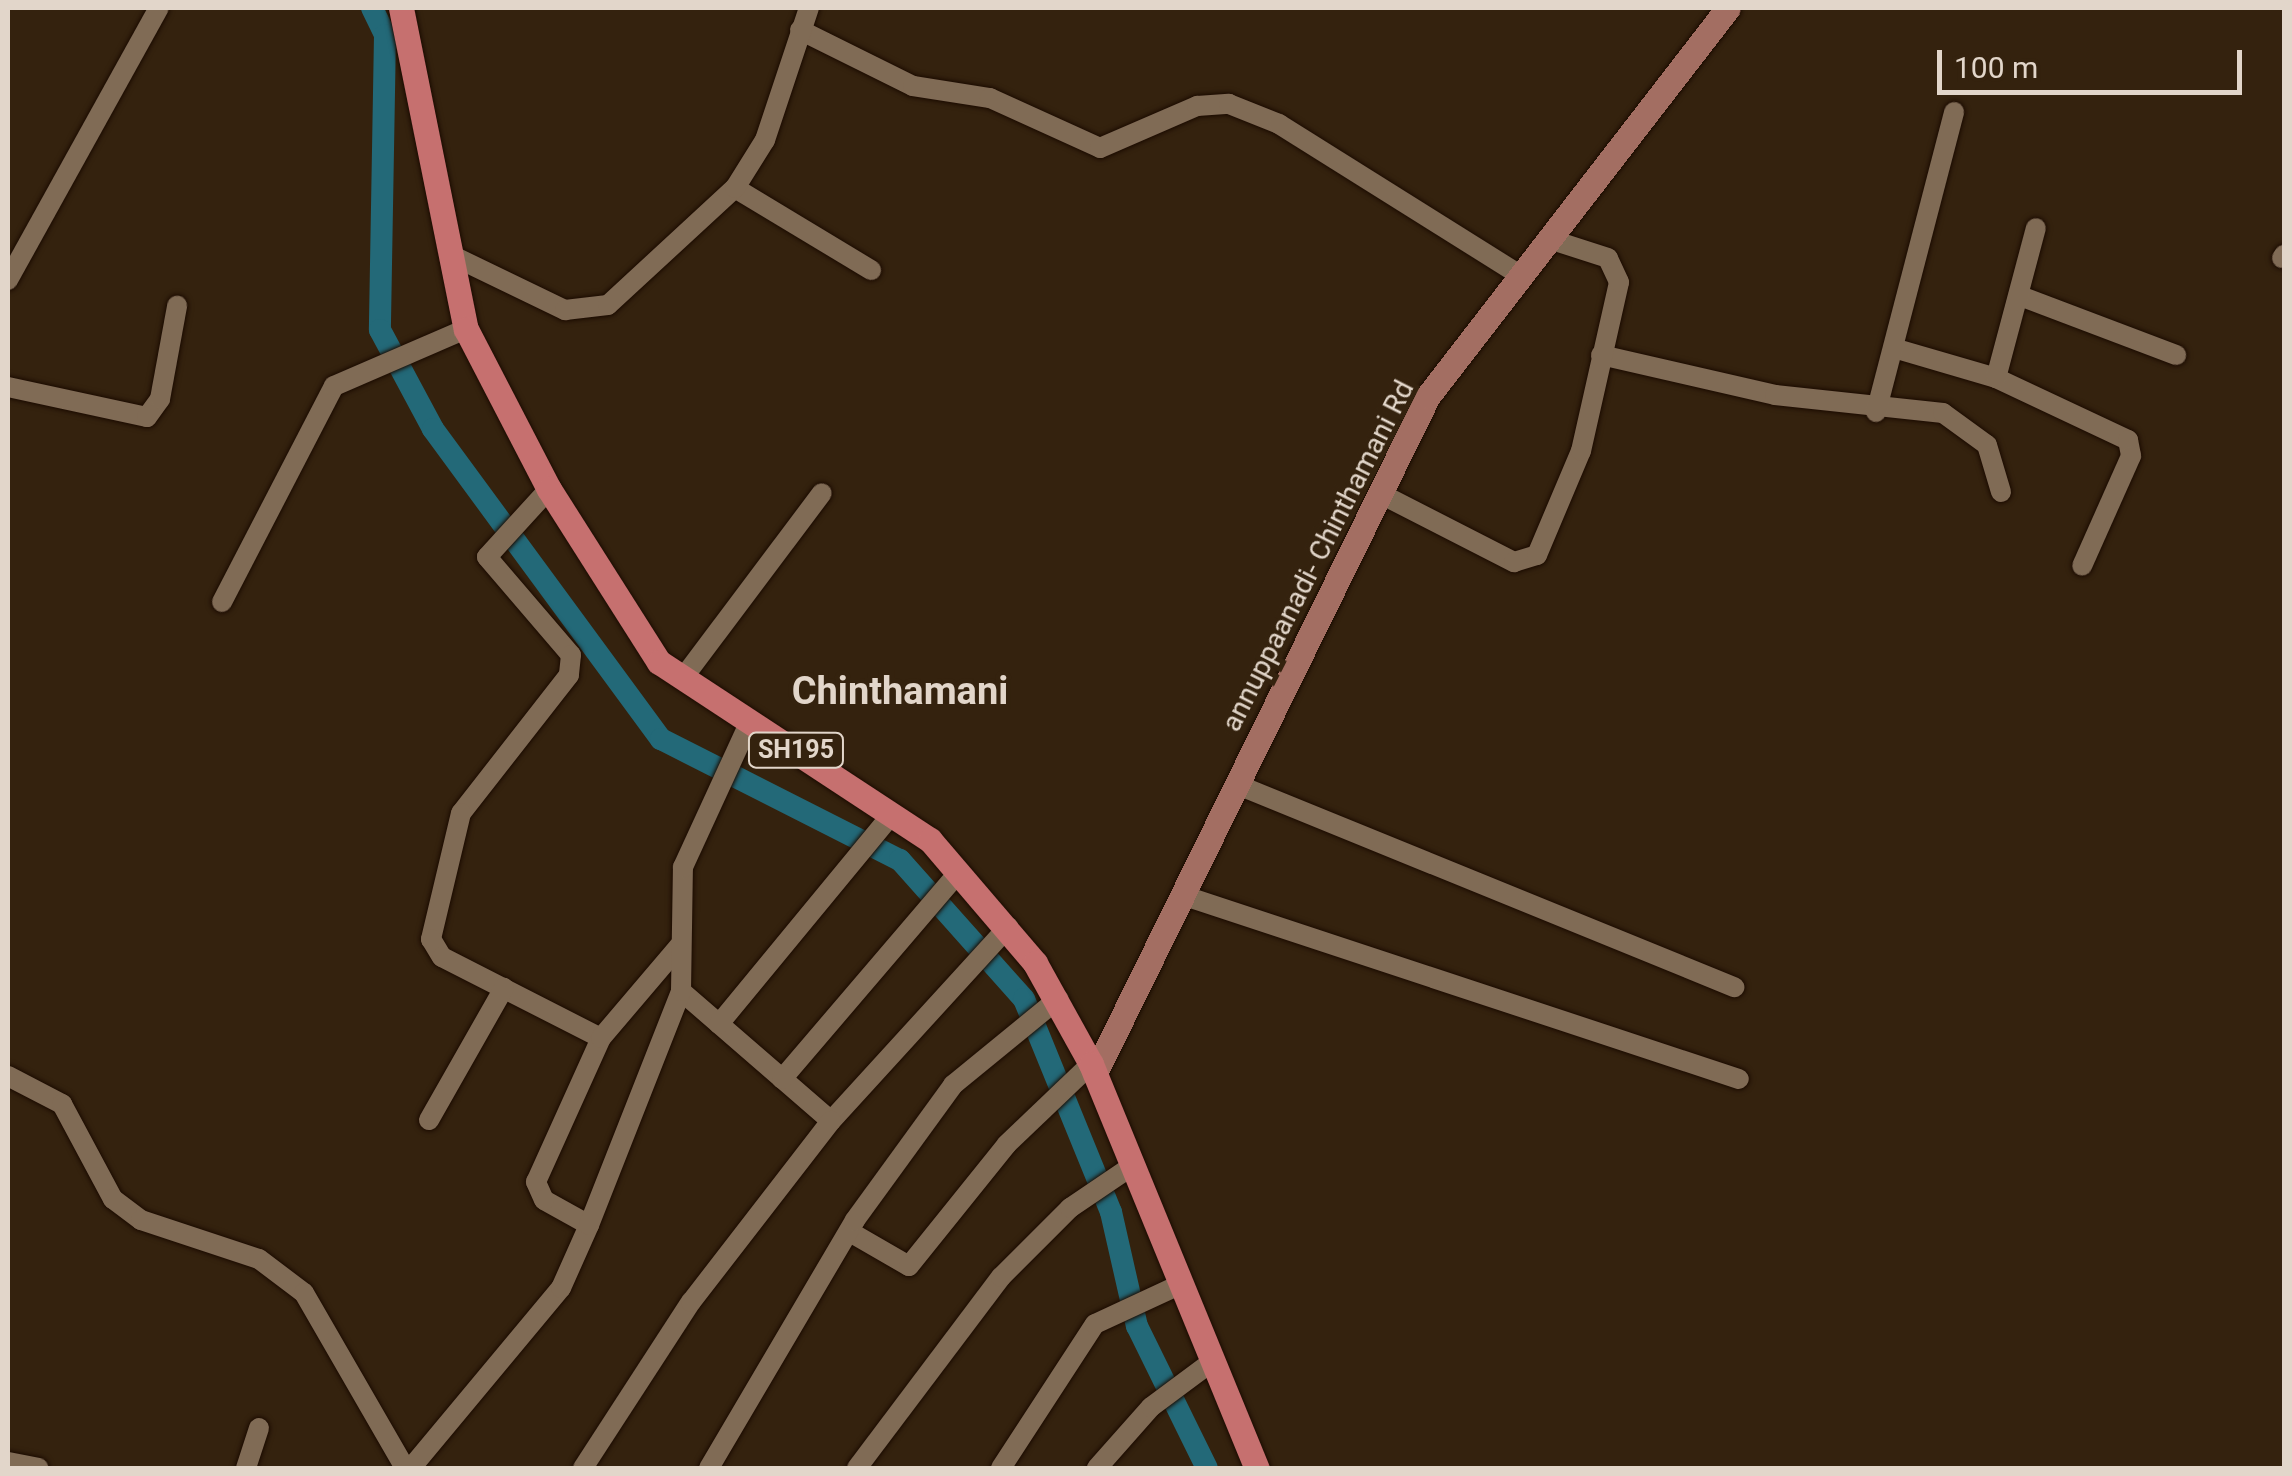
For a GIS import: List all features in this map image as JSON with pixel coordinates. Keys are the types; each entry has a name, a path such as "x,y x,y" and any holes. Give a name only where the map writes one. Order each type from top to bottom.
{"main road":[{"name":"SH195","path":"401,8 466,329 549,489 660,662 750,721 885,825 952,883 1002,935 1087,1073 1179,1285 1208,1364 1257,1468"}],"street":[{"path":"8,280 159,8"},
{"path":"452,255 566,310 608,305 735,188 765,140 809,8"},
{"name":"annuppaanadi- Chinthamani Rd","path":"1087,1073 1188,897 1238,785 1428,396 1728,8"},
{"path":"800,30 913,86 990,98 1100,148 1197,106 1229,104 1279,124 1521,276"},
{"path":"1876,412 1897,349 1954,112"},
{"path":"735,188 871,270"},
{"path":"1996,378 2036,228"},
{"path":"1379,493 1525,564 1581,451 1616,264 1549,239"},
{"path":"2020,296 2176,355"},
{"path":"8,387 147,417 160,400 177,306"},
{"path":"222,602 320,405 348,374 466,329"},
{"path":"1897,349 1996,378 2128,440 2131,456 2082,566"},
{"path":"1601,354 1876,412 1944,414 1972,429 2001,492"},
{"path":"549,489 489,546 487,556 572,665 461,813 432,922 442,957 601,1038"},
{"path":"684,678 822,493"},
{"path":"8,1076 62,1104 114,1199 141,1220 259,1259 304,1293 408,1468 561,1288 681,991 682,867 750,721"},
{"path":"1238,785 1734,987"},
{"path":"719,1024 861,860 885,825"},
{"path":"782,1078 952,883"},
{"path":"1188,897 1739,1079"},
{"path":"583,1468 691,1302 831,1121 974,973 1002,935"},
{"path":"590,1224 544,1200 536,1182 601,1038 681,944"},
{"path":"429,1120 504,988"},
{"path":"681,991 831,1121"},
{"path":"710,1468 850,1232 953,1084 1048,1005"},
{"path":"850,1232 909,1266 1007,1144 1087,1073"},
{"path":"857,1468 1001,1277 1070,1208 1127,1169"},
{"path":"1001,1468 1074,1350 1115,1312 1179,1285"},
{"path":"1097,1468 1151,1406 1208,1364"},
{"path":"246,1468 259,1428"},
{"path":"8,1462 38,1468"}],"waterway":[{"path":"372,8 385,35 380,330 433,429 661,739 900,860 1024,999 1111,1212 1137,1326 1207,1468"}],"district":[{"name":"Chinthamani","path":"900,692"}]}
